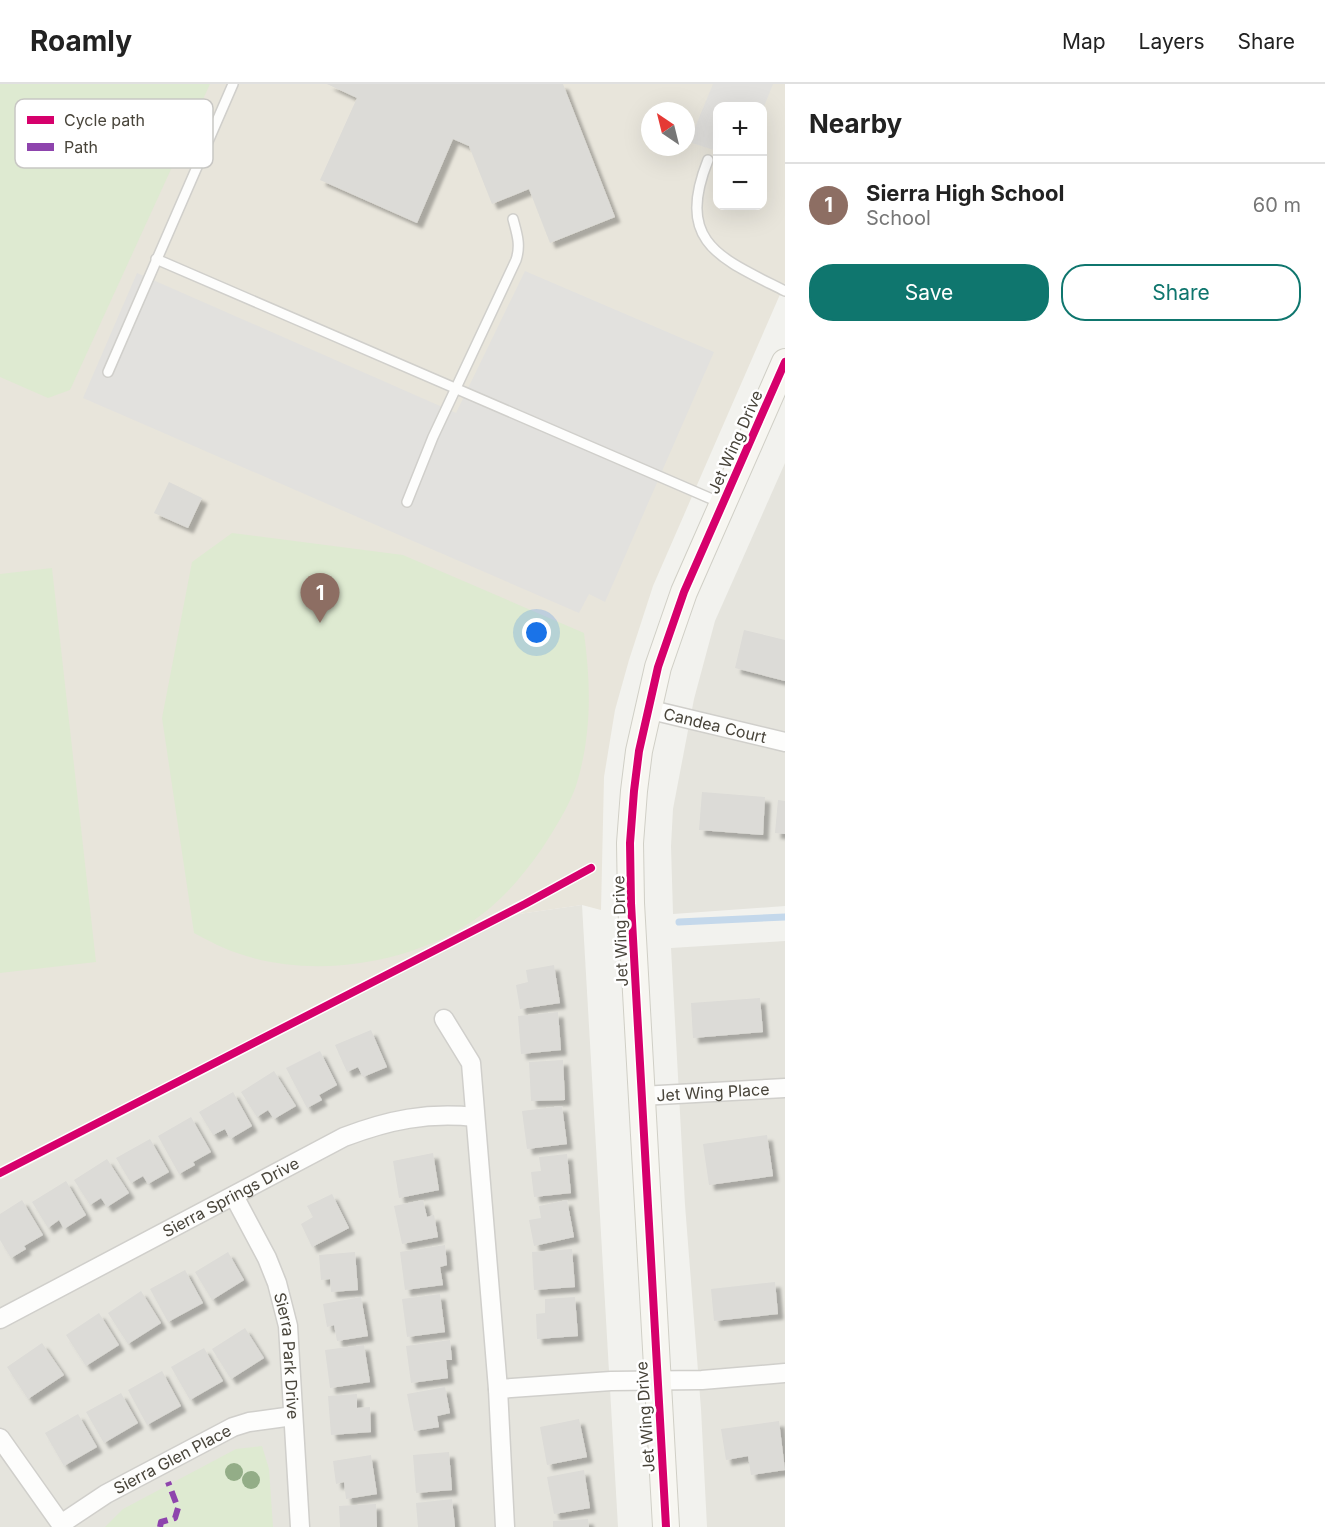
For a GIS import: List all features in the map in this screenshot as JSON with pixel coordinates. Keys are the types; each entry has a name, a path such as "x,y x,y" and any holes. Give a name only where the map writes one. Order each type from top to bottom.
{"main road":[{"name":"Jet Wing Drive","path":"666,1527 641,1096 630,843 636,771 647,709 671,624 785,362"}],"street":[{"name":"Candea Court","path":"647,709 785,742"},
{"path":"444,1019 471,1063 498,1389 505,1527"},
{"name":"Jet Wing Place","path":"641,1096 785,1088"},
{"name":"Sierra Springs Drive","path":"0,1319 344,1137 388,1122 440,1114 475,1117"},
{"name":"Sierra Park Drive","path":"234,1196 267,1258 283,1303 288,1326 300,1527"},
{"name":"Jet Wing Drive","path":"656,1380 702,1380 785,1373"},
{"path":"498,1389 656,1380"},
{"name":"Sierra Glen Place","path":"62,1526 106,1494 233,1427 249,1422 293,1416"},
{"path":"0,1438 62,1526"}],"lane":[{"path":"213,128 232,84"},
{"path":"708,160 700,181 696,213 705,238 714,251 726,260 785,291"},
{"path":"108,372 196,168"},
{"path":"407,502 433,437 516,260 519,240 513,219"},
{"path":"156,259 723,503"}],"shaded area":[{"path":"0,84 785,84 785,283 653,586 615,710 604,777 601,910 582,905 512,915 0,1180"},
{"path":"713,84 773,84 766,102 713,102 713,150 695,144 695,128"},
{"path":"525,271 714,352 605,602 589,594 579,613 83,398 137,273 456,413"},
{"path":"785,463 785,906 673,914 671,846 673,809 694,699 715,621"},
{"path":"582,905 618,1527 0,1527 0,1180 512,915"},
{"path":"785,941 785,1527 707,1527 701,1409 685,1205 671,948"}],"green space":[{"path":"0,84 210,84 203,99 15,99 15,168 172,168 70,390 48,398 0,377"},
{"path":"232,533 403,555 584,633 589,710 585,748 573,794 551,835 524,873 490,908 464,927 435,942 404,953 337,966 303,966 271,962 234,952 194,933 162,718 192,562"},
{"path":"52,568 96,962 0,973 0,574"},
{"path":"262,1446 269,1469 273,1527 105,1527 123,1509 236,1449"}],"building":[{"path":"327,84 563,84 615,217 550,243 529,189 492,204 469,146 453,139 417,223 320,180 357,98"},
{"path":"169,482 202,498 188,528 154,513"},
{"path":"744,630 785,640 785,681 735,668"},
{"path":"702,792 765,797 763,835 699,830"},
{"path":"778,800 785,801 785,834 775,833"},
{"path":"554,965 560,1003 520,1009 516,985 528,982 526,970"},
{"path":"760,998 763,1032 693,1038 691,1003"},
{"path":"558,1012 561,1050 521,1054 518,1016"},
{"path":"371,1030 387,1067 363,1077 358,1067 347,1072 335,1045"},
{"path":"320,1051 337,1085 319,1095 322,1100 307,1108 286,1068"},
{"path":"563,1060 565,1100 531,1101 529,1062"},
{"path":"274,1071 296,1106 274,1119 268,1110 257,1117 241,1092"},
{"path":"233,1092 252,1126 230,1139 225,1129 213,1135 199,1112"},
{"path":"562,1106 567,1144 527,1149 522,1111"},
{"path":"191,1117 211,1152 193,1162 195,1165 179,1174 158,1136"},
{"path":"767,1135 773,1176 709,1185 703,1144"},
{"path":"150,1139 169,1172 148,1184 143,1176 131,1183 116,1158"},
{"path":"433,1153 439,1190 399,1198 393,1161"},
{"path":"567,1154 571,1193 534,1197 531,1172 541,1171 539,1157"},
{"path":"107,1159 129,1193 107,1207 101,1198 90,1205 74,1180"},
{"path":"66,1181 86,1215 64,1229 59,1220 48,1228 32,1202"},
{"path":"332,1194 349,1228 312,1247 301,1224 313,1217 307,1206"},
{"path":"22,1200 43,1235 24,1246 26,1249 11,1258 0,1240 0,1214"},
{"path":"423,1200 427,1217 434,1215 438,1237 402,1244 394,1206"},
{"path":"567,1200 574,1237 534,1246 529,1220 541,1218 539,1206"},
{"path":"445,1245 447,1265 440,1267 443,1285 405,1290 400,1252"},
{"path":"572,1249 575,1287 534,1290 532,1252"},
{"path":"228,1252 244,1280 212,1300 195,1272"},
{"path":"355,1252 358,1290 331,1292 330,1279 321,1280 319,1255"},
{"path":"185,1270 203,1303 168,1322 150,1289"},
{"path":"775,1282 778,1314 714,1321 711,1289"},
{"path":"141,1291 161,1323 128,1344 108,1313"},
{"path":"440,1294 445,1332 407,1337 402,1299"},
{"path":"361,1297 368,1336 337,1341 334,1325 327,1327 323,1304"},
{"path":"575,1297 578,1336 537,1339 536,1314 545,1313 545,1299"},
{"path":"99,1313 119,1345 86,1366 66,1335"},
{"path":"245,1328 264,1358 231,1379 212,1349"},
{"path":"450,1340 452,1360 446,1360 448,1378 411,1383 406,1346"},
{"path":"42,1343 64,1375 28,1399 7,1367"},
{"path":"364,1345 370,1382 330,1388 325,1350"},
{"path":"204,1348 223,1381 190,1400 171,1367"},
{"path":"162,1371 181,1406 147,1425 128,1390"},
{"path":"445,1387 450,1413 437,1416 439,1427 414,1431 407,1394"},
{"path":"121,1393 138,1423 104,1443 86,1412"},
{"path":"357,1394 357,1408 370,1407 371,1432 331,1435 328,1396"},
{"path":"78,1414 97,1447 64,1466 45,1433"},
{"path":"579,1419 587,1457 547,1465 540,1427"},
{"path":"779,1421 785,1470 751,1475 748,1456 726,1460 721,1429"},
{"path":"449,1452 452,1490 416,1493 413,1455"},
{"path":"371,1455 377,1494 346,1499 344,1482 336,1484 333,1461"},
{"path":"584,1470 590,1508 554,1514 547,1477"},
{"path":"452,1499 455,1527 418,1527 416,1503"},
{"path":"376,1504 377,1527 340,1527 339,1506"},
{"path":"588,1519 589,1527 553,1527 553,1521"}],"waterway":[{"path":"679,922 785,917"}],"marked path":[{"path":"160,1527 161,1522 175,1518 178,1508 168,1482"}],"cycle path":[{"path":"666,1527 631,903 630,843 634,791 639,751 658,667 684,592 785,362"},
{"path":"0,1173 591,868"}],"place":[{"name":"Sierra High School","path":"320,623"}]}
